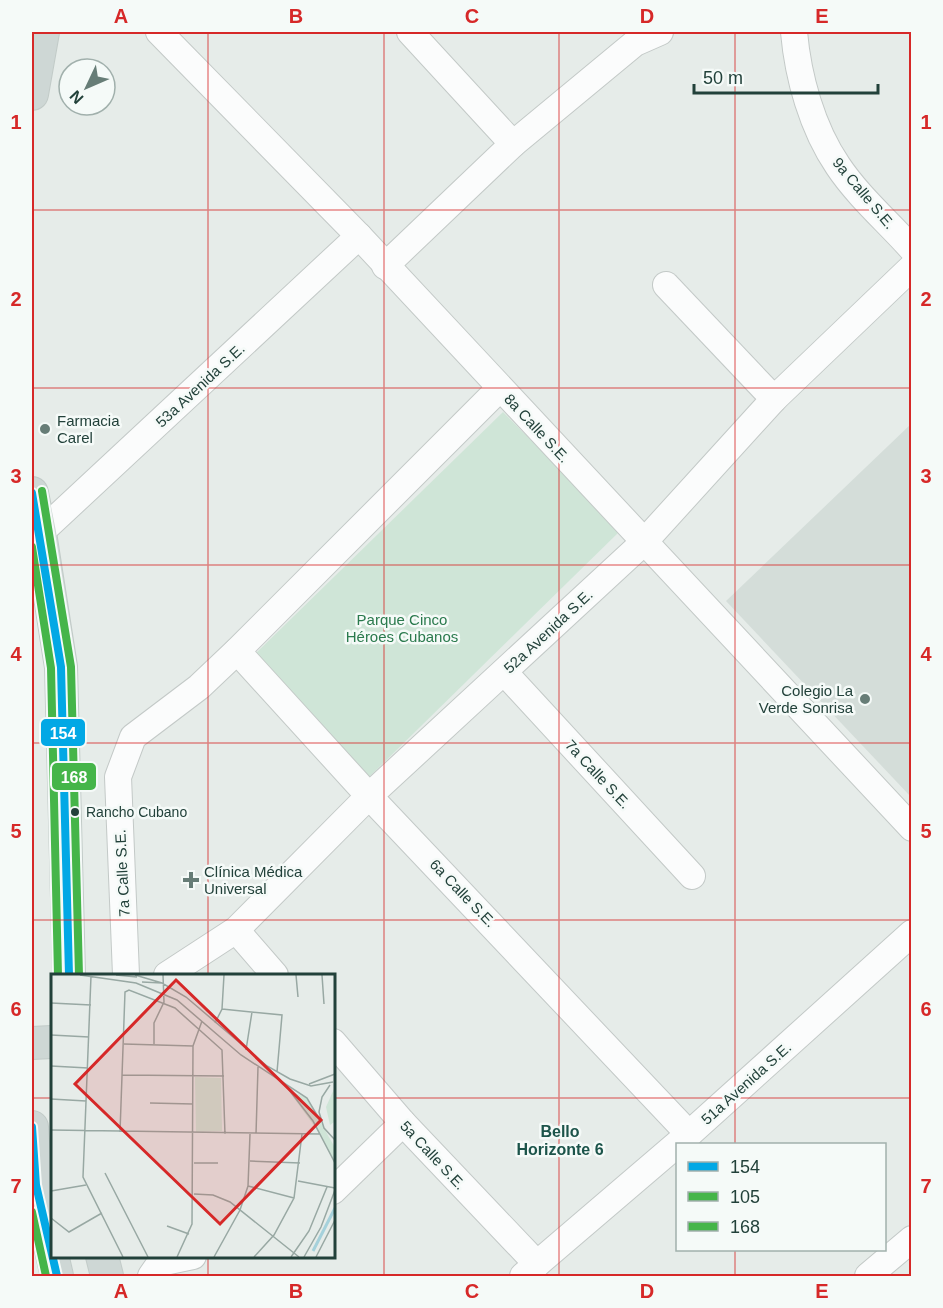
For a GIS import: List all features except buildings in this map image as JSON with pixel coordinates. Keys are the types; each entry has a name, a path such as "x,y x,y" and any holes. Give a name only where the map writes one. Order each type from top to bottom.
{"main road":[{"path":"32,94 43,32"},
{"path":"32,493 61,667 69,974"},
{"path":"32,1044 51,1042"},
{"path":"32,1127 36,1185 51,1250"},
{"path":"53,1257 57,1276"},
{"path":"102,1257 107,1276"}],"street":[{"name":"8a Calle S.E.","path":"159,32 359,236 912,828"},
{"path":"410,32 513,144"},
{"path":"385,266 513,144 632,37 660,32"},
{"name":"9a Calle S.E.","path":"794,32 796,56 817,130 839,167 912,249"},
{"name":"53a Avenida S.E.","path":"40,533 359,236"},
{"name":"52a Avenida S.E.","path":"169,974 236,930 369,796 644,542 774,399 912,267"},
{"path":"666,285 774,399"},
{"path":"237,651 500,388"},
{"name":"7a Calle S.E.","path":"126,974 118,777 133,737 199,687 237,651"},
{"name":"6a Calle S.E.","path":"237,651 369,796 689,1134"},
{"name":"7a Calle S.E.","path":"504,672 692,876"},
{"path":"236,930 273,974"},
{"name":"51a Avenida S.E.","path":"678,1143 912,933"},
{"name":"5a Calle S.E.","path":"334,1043 530,1270"},
{"path":"334,1190 403,1123"},
{"name":"51a Avenida S.E.","path":"530,1270 676,1145"},
{"path":"867,1276 912,1239"},
{"path":"159,1268 190,1257"}],"shaded area":[{"name":"Colegio La Verde Sonrisa","path":"911,424 911,797 726,601"}],"green space":[{"name":"Parque Cinco Héroes Cubanos","path":"503,412 620,531 366,780 253,656"}],"transit line":[{"name":"168","path":"42,491 71,667 79,974"},
{"name":"154","path":"32,493 61,667 69,974"},
{"name":"105","path":"32,547 51,668 58,974"},
{"name":"154","path":"32,1127 36,1185 51,1250"},
{"name":"105","path":"32,1212 46,1276"},
{"name":"154","path":"53,1257 57,1276"}],"place":[{"name":"Farmacia Carel","path":"45,429"},
{"name":"Colegio La Verde Sonrisa","path":"865,699"},
{"name":"Rancho Cubano","path":"75,812"},
{"name":"Clínica Médica Universal","path":"191,880"}],"district":[{"name":"Bello Horizonte 6","path":"560,1140"}]}
